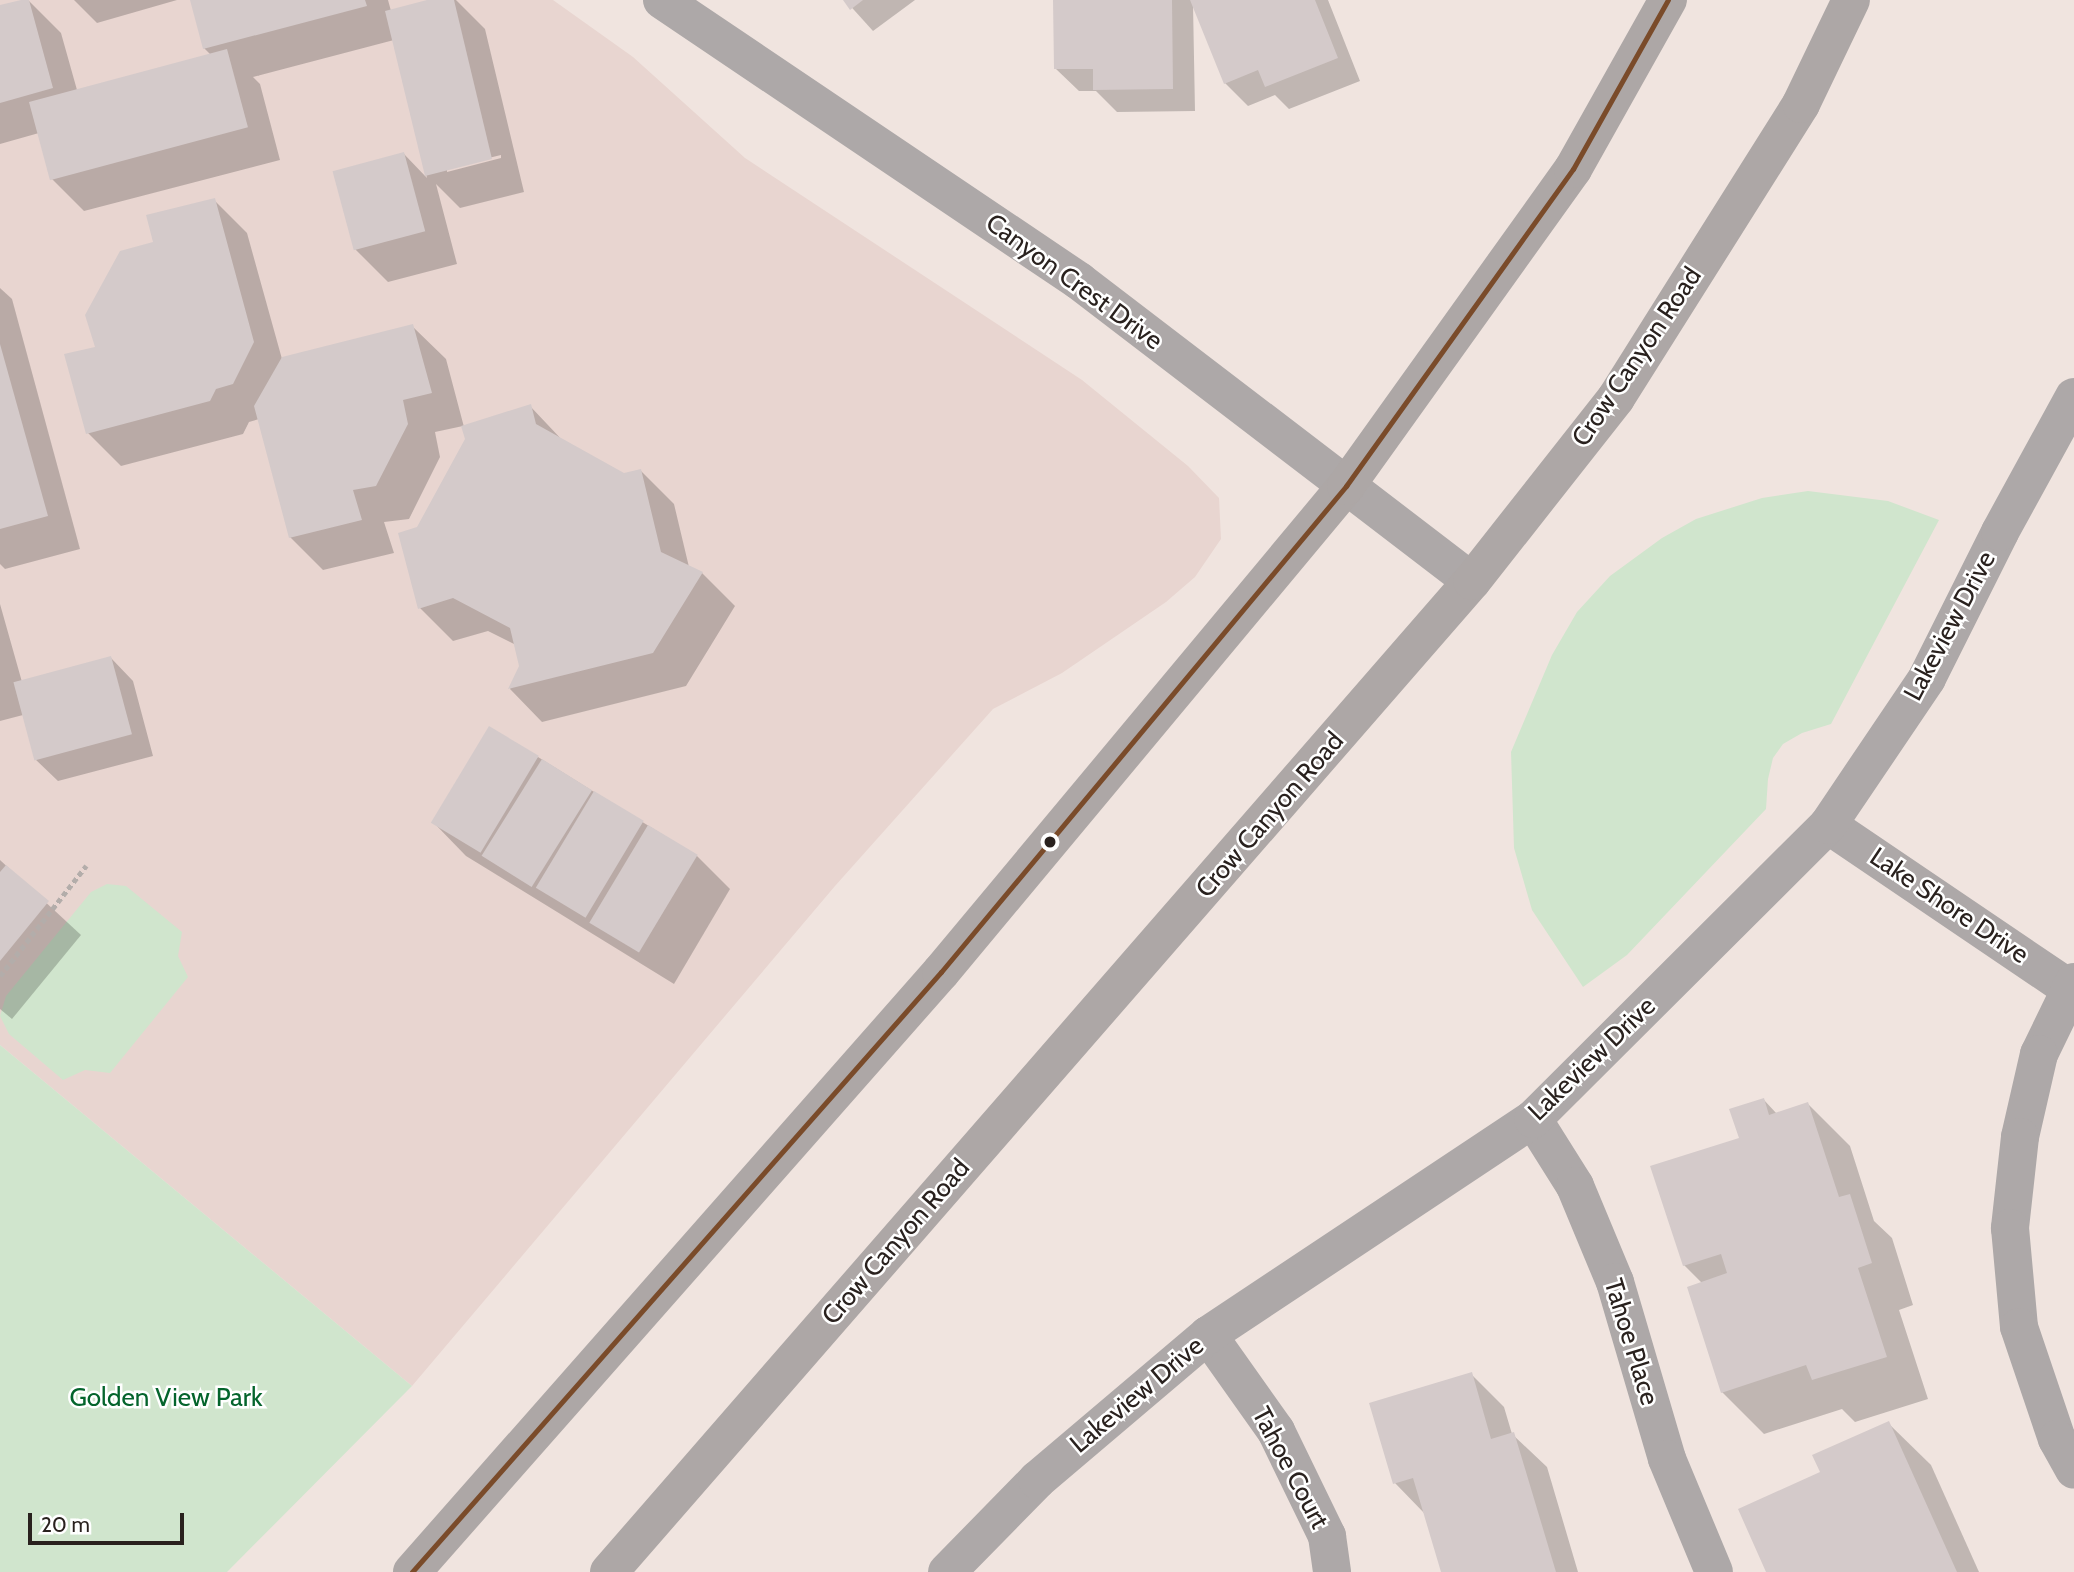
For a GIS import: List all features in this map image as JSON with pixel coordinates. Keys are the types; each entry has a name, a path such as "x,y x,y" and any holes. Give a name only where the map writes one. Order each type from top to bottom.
{"main road":[{"path":"412,1572 941,972 1346,486 1573,169 1668,0"},
{"name":"Crow Canyon Road","path":"609,1572 1472,581 1616,398 1801,104 1851,0"}],"street":[{"name":"Canyon Crest Drive","path":"662,0 1079,281 1472,581"},
{"name":"Lakeview Drive","path":"947,1572 1037,1480 1208,1335 1533,1119 1828,825 1927,678 2000,532 2074,397"},
{"name":"Lake Shore Drive","path":"1828,825 2071,985"},
{"path":"2071,985 2039,1054 2020,1137 2010,1228 2019,1326 2057,1439 2074,1470"},
{"name":"Tahoe Place","path":"1533,1119 1575,1186 1615,1282 1667,1459 1714,1572"},
{"name":"Tahoe Court","path":"1208,1335 1276,1431 1327,1536 1332,1572"}],"path":[{"path":"0,976 86,866"}],"shaded area":[{"path":"0,0 553,0 633,57 745,158 1082,380 1188,466 1219,498 1221,539 1195,577 1166,602 1062,673 993,709 835,886 412,1386 0,1045"}],"green space":[{"path":"1808,491 1888,501 1939,520 1831,724 1802,733 1783,744 1773,758 1766,809 1627,955 1583,987 1532,910 1514,848 1511,752 1552,655 1577,612 1610,576 1662,538 1696,519 1762,498"},
{"path":"107,884 126,886 182,932 178,956 188,977 110,1073 85,1070 63,1080 9,1034 0,1016 6,996 91,892"},
{"name":"Golden View Park","path":"0,1045 412,1386 227,1572 0,1572"}],"building":[{"path":"29,0 53,88 0,103 0,5"},
{"path":"190,0 365,0 367,6 203,49"},
{"path":"427,0 454,0 492,159 425,176 385,11"},
{"path":"843,0 863,0 850,10"},
{"path":"1053,0 1172,0 1173,89 1093,90 1093,69 1054,69"},
{"path":"1190,0 1315,0 1338,58 1265,87 1258,70 1224,84"},
{"path":"227,49 248,127 50,180 29,102"},
{"path":"404,152 425,231 354,250 333,171"},
{"path":"215,198 254,342 233,384 216,389 210,401 86,434 64,354 95,347 85,315 120,251 153,242 146,215"},
{"path":"413,324 432,393 403,400 408,424 376,486 353,490 362,520 289,538 254,406 282,357"},
{"path":"0,344 48,516 0,529"},
{"path":"531,404 536,424 624,473 641,469 661,552 703,572 653,653 508,689 519,666 510,628 453,598 418,609 398,533 417,527 465,439 461,426"},
{"path":"111,656 132,734 34,760 13,682"},
{"path":"489,726 539,756 481,853 431,823"},
{"path":"542,759 592,790 532,887 482,856"},
{"path":"594,791 644,821 586,918 536,888"},
{"path":"648,825 698,855 639,953 589,923"},
{"path":"6,865 49,901 0,961 0,872"},
{"path":"1764,1098 1769,1115 1808,1102 1839,1197 1850,1194 1872,1263 1858,1268 1887,1357 1812,1380 1806,1365 1721,1393 1687,1287 1727,1273 1721,1254 1683,1266 1650,1166 1739,1138 1729,1109"},
{"path":"1472,1372 1491,1439 1514,1432 1556,1572 1441,1572 1413,1478 1393,1484 1369,1403"},
{"path":"1889,1421 1957,1572 1766,1572 1738,1509 1820,1472 1812,1455"}],"transit line":[{"path":"412,1572 941,972 1346,486 1573,169 1668,0"}]}
